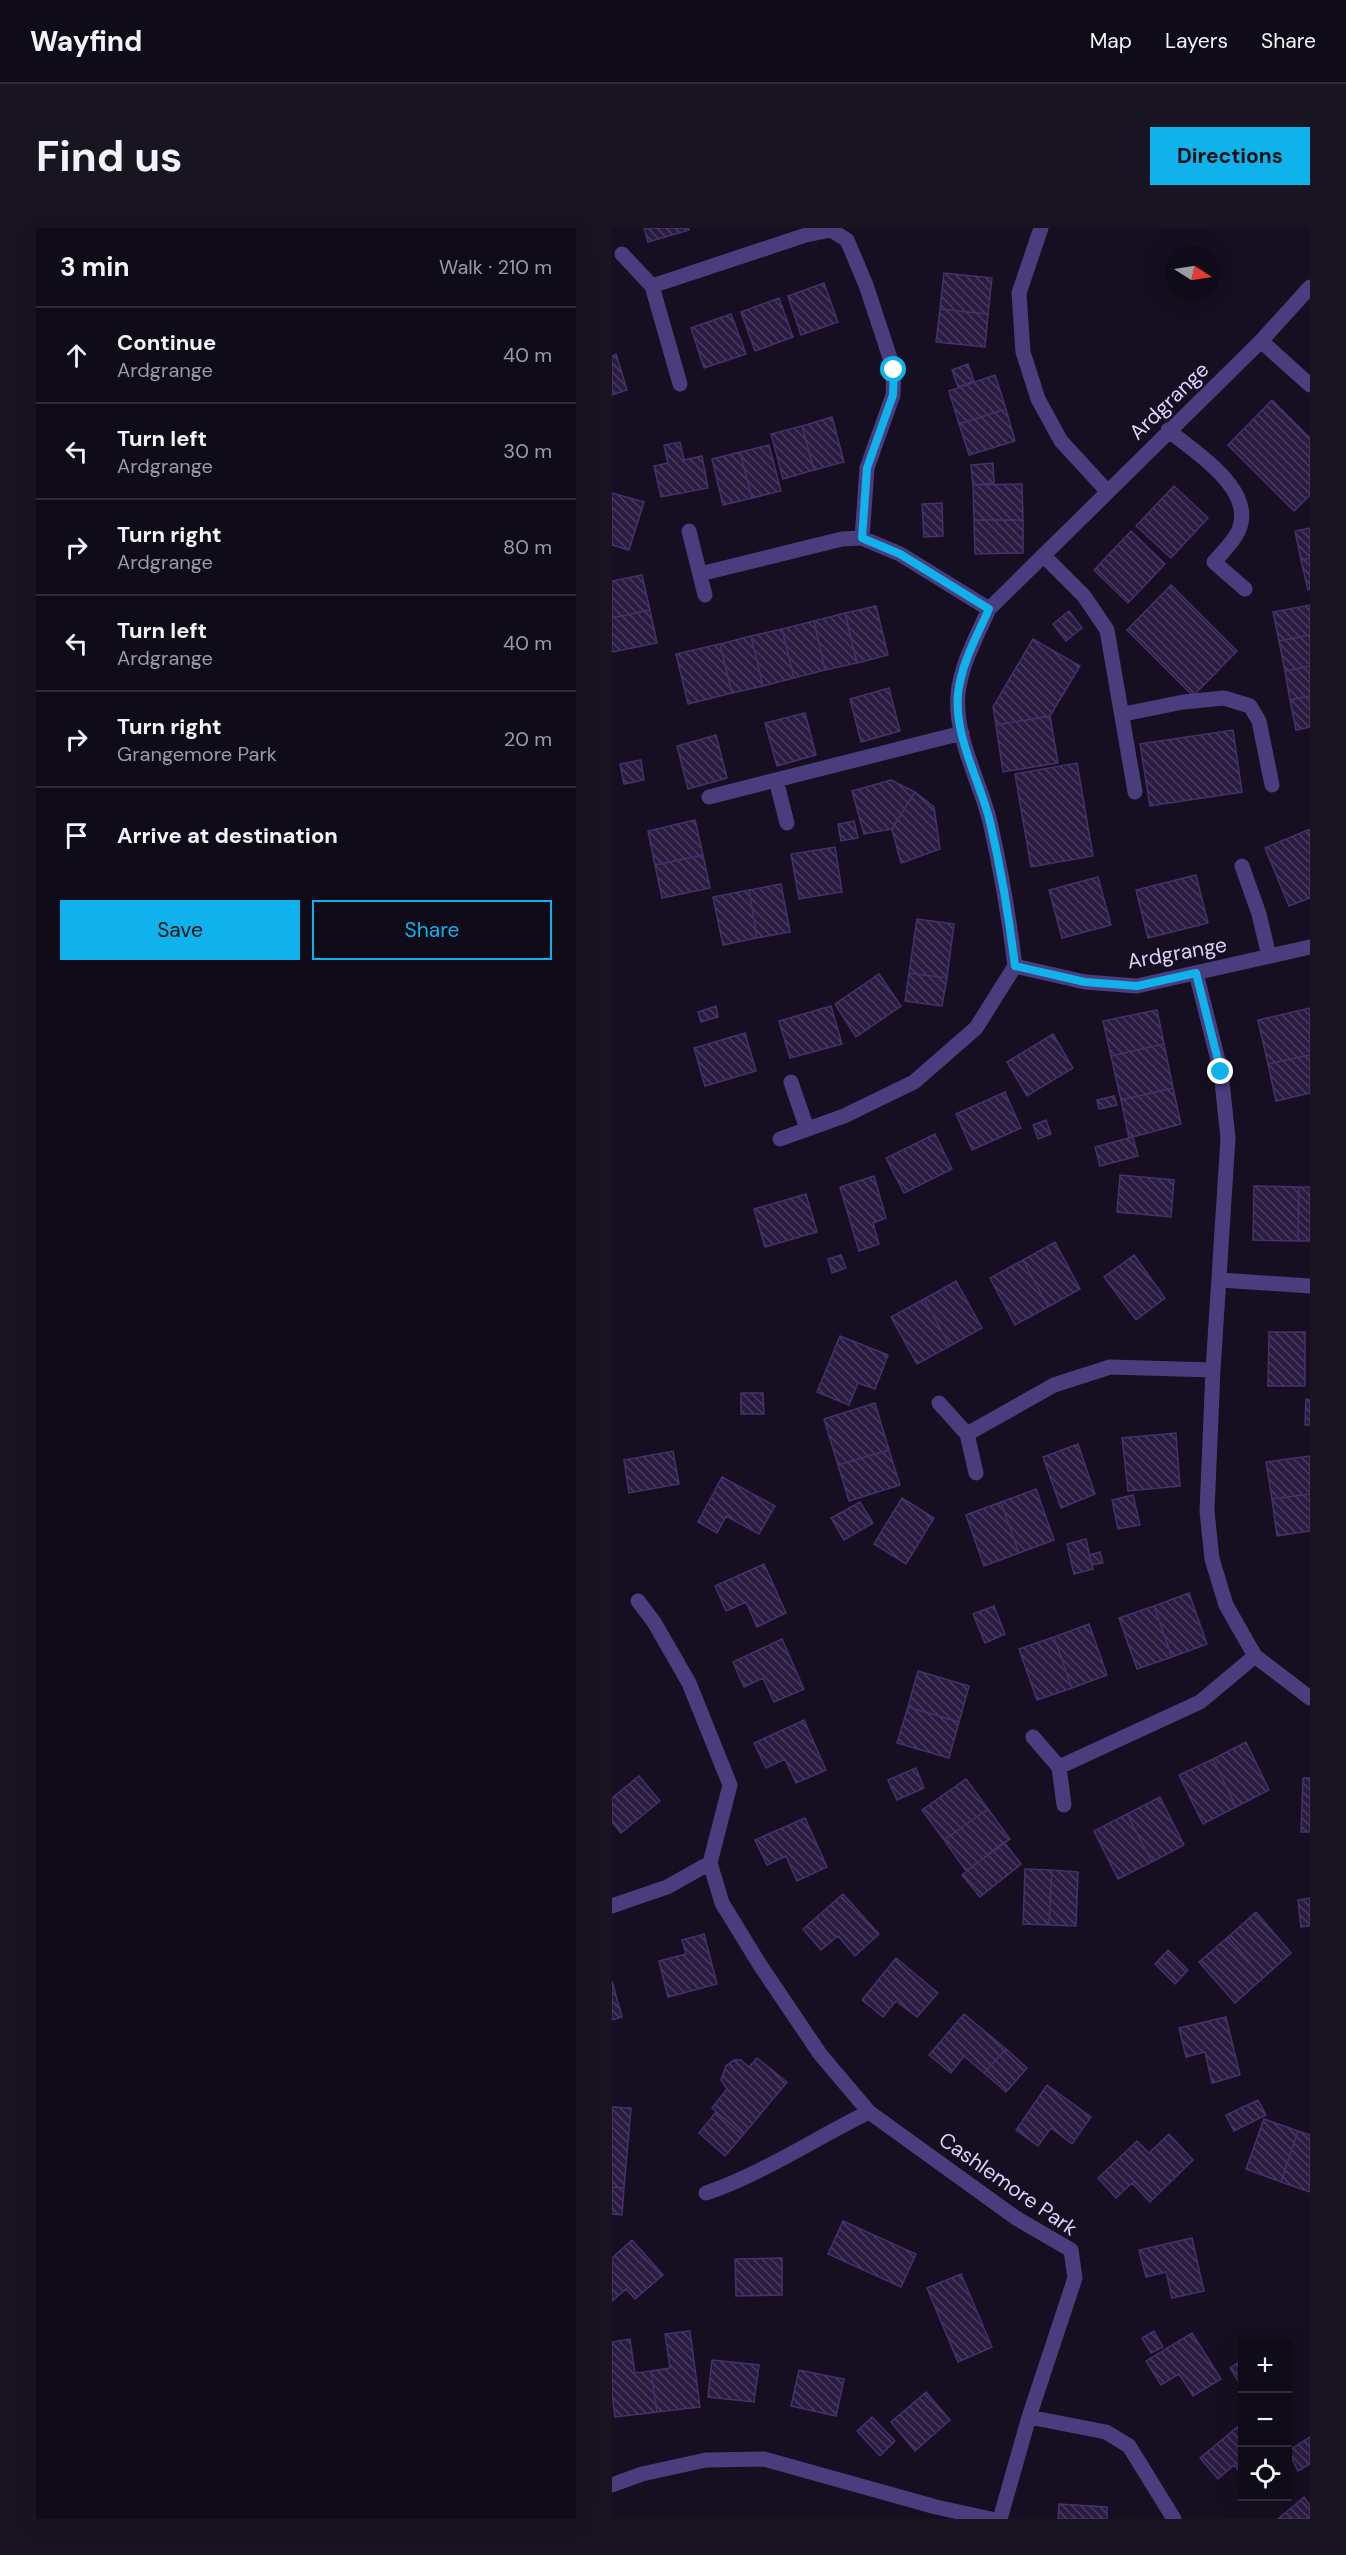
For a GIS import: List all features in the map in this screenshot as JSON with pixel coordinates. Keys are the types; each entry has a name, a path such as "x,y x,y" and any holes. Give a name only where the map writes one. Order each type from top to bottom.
{"street":[{"path":"1041,228 1019,293 1023,352 1038,399 1061,441 1107,491"},
{"path":"652,286 814,233 831,230 847,240 870,296 894,370 893,395 867,468 862,538"},
{"path":"622,254 652,286 680,384"},
{"name":"Ardgrange","path":"1310,287 1261,341 1168,430 989,609 965,662 958,695 962,733 989,820 1007,902 1015,966 1085,982 1137,986 1310,947"},
{"path":"1261,341 1310,385"},
{"path":"1168,430 1218,471 1238,494 1243,516 1236,536 1214,562 1245,589"},
{"path":"689,531 705,595"},
{"path":"700,574 842,539 862,538 900,554 989,609"},
{"path":"1044,556 1084,596 1107,630 1124,714 1136,792"},
{"path":"1124,714 1184,702 1224,698 1250,706 1260,722 1272,785"},
{"path":"710,797 962,733"},
{"path":"776,780 787,823"},
{"path":"1242,866 1259,914 1269,956"},
{"path":"780,1139 844,1116 914,1082 976,1028 1015,966"},
{"path":"1196,973 1221,1072 1228,1138 1213,1370 1207,1511 1212,1559 1226,1605 1255,1656 1310,1698"},
{"path":"791,1082 807,1129"},
{"path":"1220,1280 1310,1286"},
{"path":"967,1434 1054,1385 1110,1367 1213,1370"},
{"path":"939,1403 967,1434 976,1473"},
{"path":"612,1906 667,1887 710,1863 730,1785 689,1683 654,1623 638,1601"},
{"path":"1059,1767 1200,1702 1255,1656"},
{"path":"1033,1737 1059,1767 1064,1805"},
{"name":"Cashlemore Park","path":"710,1863 722,1903 760,1965 820,2054 869,2112 1016,2218 1071,2250 1075,2278 1029,2417 1000,2519"},
{"path":"706,2193 745,2180 823,2134 869,2112"},
{"path":"1029,2417 1106,2432 1129,2446 1174,2519"},
{"path":"612,2485 642,2474 706,2460 764,2459 936,2507 992,2519"}],"building":[{"path":"644,228 688,228 689,230 648,242"},
{"path":"944,273 992,278 988,314 940,309"},
{"path":"824,283 838,322 801,335 788,296"},
{"path":"779,298 793,337 755,351 741,312"},
{"path":"940,309 988,314 985,347 936,342"},
{"path":"731,314 746,354 704,368 691,328"},
{"path":"616,354 627,390 612,395 612,356"},
{"path":"968,364 974,381 958,387 952,370"},
{"path":"995,375 1006,409 959,424 949,391"},
{"path":"1272,400 1310,438 1310,495 1294,511 1228,445"},
{"path":"1006,409 1015,441 969,455 959,424"},
{"path":"832,417 844,462 814,470 802,426"},
{"path":"802,426 814,470 783,479 771,434"},
{"path":"680,442 684,460 702,456 708,488 661,497 654,466 668,463 664,445"},
{"path":"769,445 781,491 752,498 740,452"},
{"path":"740,452 752,498 723,505 712,459"},
{"path":"993,463 994,483 973,485 971,465"},
{"path":"1022,484 1023,520 974,520 973,485"},
{"path":"1174,486 1208,518 1171,558 1136,526"},
{"path":"612,493 644,502 629,550 612,545"},
{"path":"942,503 943,536 924,537 922,504"},
{"path":"974,520 1023,520 1023,553 975,554"},
{"path":"1310,528 1310,558 1301,560 1295,531"},
{"path":"1131,531 1165,564 1128,603 1094,570"},
{"path":"1310,558 1310,589 1308,590 1301,560"},
{"path":"642,575 650,610 612,618 612,581"},
{"path":"1171,585 1237,651 1193,696 1127,630"},
{"path":"1310,605 1310,635 1279,641 1273,612"},
{"path":"876,606 888,655 857,663 845,613"},
{"path":"650,610 657,643 612,652 612,618"},
{"path":"1069,611 1082,628 1066,641 1053,624"},
{"path":"845,613 857,663 825,670 814,621"},
{"path":"814,621 825,670 794,678 782,629"},
{"path":"782,629 794,678 763,686 751,636"},
{"path":"1310,635 1310,666 1285,671 1279,641"},
{"path":"751,636 763,686 732,693 720,644"},
{"path":"1033,639 1080,666 1050,716 996,725 993,707"},
{"path":"720,644 732,693 688,704 676,654"},
{"path":"1310,666 1310,696 1290,700 1285,671"},
{"path":"889,688 900,731 861,742 850,699"},
{"path":"1310,696 1310,727 1296,730 1290,700"},
{"path":"805,713 816,755 777,766 765,723"},
{"path":"1050,716 1058,763 1003,772 996,725"},
{"path":"1233,730 1242,792 1150,806 1140,744"},
{"path":"716,735 727,778 688,789 677,746"},
{"path":"641,760 644,780 624,784 620,764"},
{"path":"1077,763 1093,856 1031,867 1015,774"},
{"path":"891,780 915,792 892,829 864,834 852,791"},
{"path":"915,792 934,807 940,849 901,863 892,829"},
{"path":"695,820 703,855 655,865 648,831"},
{"path":"854,821 858,838 841,841 838,824"},
{"path":"1310,829 1310,898 1289,906 1265,848"},
{"path":"835,847 842,892 799,899 791,854"},
{"path":"703,855 710,888 662,898 655,865"},
{"path":"1196,875 1208,923 1148,938 1136,890"},
{"path":"1098,877 1111,925 1062,938 1049,890"},
{"path":"781,884 790,932 757,938 749,890"},
{"path":"749,890 757,938 723,945 713,897"},
{"path":"917,919 954,924 947,978 909,973"},
{"path":"909,973 947,978 942,1006 905,1001"},
{"path":"879,974 901,1006 856,1037 835,1004"},
{"path":"716,1006 718,1017 701,1022 698,1012"},
{"path":"831,1006 842,1044 790,1058 779,1021"},
{"path":"1310,1008 1310,1055 1268,1064 1258,1020"},
{"path":"1157,1010 1164,1044 1111,1056 1103,1021"},
{"path":"745,1033 756,1071 705,1086 694,1048"},
{"path":"1053,1034 1073,1068 1027,1096 1007,1062"},
{"path":"1164,1044 1173,1088 1121,1100 1111,1056"},
{"path":"1310,1055 1310,1093 1276,1101 1268,1064"},
{"path":"1173,1088 1181,1124 1129,1138 1121,1100"},
{"path":"1005,1092 1021,1128 972,1150 956,1114"},
{"path":"1114,1096 1117,1105 1099,1109 1097,1100"},
{"path":"1046,1120 1051,1134 1038,1139 1033,1125"},
{"path":"935,1134 952,1169 904,1193 886,1158"},
{"path":"1133,1137 1138,1156 1100,1166 1095,1147"},
{"path":"1120,1175 1174,1180 1171,1217 1117,1212"},
{"path":"874,1176 886,1218 873,1223 879,1244 859,1251 840,1187"},
{"path":"1254,1186 1299,1187 1298,1241 1253,1240"},
{"path":"1299,1187 1310,1187 1310,1241 1298,1241"},
{"path":"806,1194 817,1232 765,1247 754,1209"},
{"path":"1055,1242 1080,1289 1048,1307 1023,1260"},
{"path":"841,1255 846,1268 832,1273 828,1259"},
{"path":"1134,1255 1165,1298 1136,1320 1104,1277"},
{"path":"1023,1260 1048,1307 1015,1325 990,1278"},
{"path":"956,1281 982,1328 950,1346 924,1299"},
{"path":"924,1299 950,1346 917,1364 891,1317"},
{"path":"1269,1332 1305,1332 1305,1386 1268,1386"},
{"path":"840,1336 888,1355 875,1389 858,1383 849,1405 817,1392"},
{"path":"741,1393 763,1393 764,1414 741,1414"},
{"path":"1306,1399 1310,1400 1310,1425 1305,1425"},
{"path":"875,1403 889,1450 838,1465 824,1419"},
{"path":"1176,1433 1180,1486 1128,1491 1122,1438"},
{"path":"1078,1444 1095,1494 1061,1508 1043,1457"},
{"path":"889,1450 900,1485 849,1501 838,1465"},
{"path":"673,1451 679,1484 629,1493 624,1460"},
{"path":"1310,1456 1310,1494 1272,1499 1266,1462"},
{"path":"722,1477 775,1506 759,1534 726,1516 717,1533 698,1522"},
{"path":"1036,1489 1054,1540 1019,1553 1001,1502"},
{"path":"1310,1494 1310,1531 1277,1536 1272,1499"},
{"path":"1133,1495 1140,1525 1118,1529 1112,1500"},
{"path":"902,1498 934,1518 906,1564 874,1544"},
{"path":"860,1502 873,1523 844,1540 831,1518"},
{"path":"1001,1502 1019,1553 984,1566 966,1515"},
{"path":"1086,1539 1093,1569 1074,1574 1067,1544"},
{"path":"1100,1552 1103,1563 1092,1565 1089,1555"},
{"path":"764,1564 786,1613 757,1627 746,1602 726,1611 715,1586"},
{"path":"1189,1593 1207,1644 1172,1657 1154,1606"},
{"path":"994,1606 1005,1634 985,1643 973,1614"},
{"path":"1154,1606 1172,1657 1137,1669 1119,1618"},
{"path":"1089,1624 1107,1675 1072,1688 1054,1637"},
{"path":"1054,1637 1072,1688 1037,1700 1019,1649"},
{"path":"782,1639 804,1689 774,1702 763,1678 744,1687 733,1662"},
{"path":"918,1671 969,1686 959,1722 908,1707"},
{"path":"908,1707 959,1722 949,1758 897,1743"},
{"path":"804,1720 826,1770 796,1783 785,1759 766,1768 754,1743"},
{"path":"1246,1742 1269,1790 1236,1807 1213,1759"},
{"path":"1213,1759 1236,1807 1203,1824 1179,1775"},
{"path":"916,1768 924,1788 897,1800 888,1780"},
{"path":"639,1776 660,1801 621,1833 612,1822 612,1798"},
{"path":"1303,1778 1310,1778 1310,1832 1301,1832"},
{"path":"966,1779 988,1809 944,1840 922,1810"},
{"path":"1160,1797 1184,1845 1152,1862 1127,1814"},
{"path":"988,1809 1010,1839 966,1871 944,1840"},
{"path":"1127,1814 1152,1862 1118,1879 1094,1831"},
{"path":"805,1818 827,1867 797,1881 786,1856 767,1865 755,1840"},
{"path":"1004,1842 1021,1864 980,1897 962,1875"},
{"path":"1025,1869 1052,1870 1049,1925 1023,1924"},
{"path":"1052,1870 1078,1872 1076,1926 1049,1925"},
{"path":"843,1894 879,1934 855,1956 838,1936 821,1950 803,1929"},
{"path":"1310,1898 1310,1926 1301,1927 1298,1900"},
{"path":"1256,1912 1291,1953 1263,1978 1228,1937"},
{"path":"704,1934 717,1984 668,1997 659,1961 686,1954 682,1940"},
{"path":"1228,1937 1263,1978 1235,2003 1199,1962"},
{"path":"1168,1950 1188,1970 1175,1984 1155,1964"},
{"path":"896,1958 938,1993 917,2017 896,2001 883,2017 862,2000"},
{"path":"612,1981 622,2017 612,2020"},
{"path":"964,2014 1006,2049 984,2073 964,2056 951,2073 929,2055"},
{"path":"1226,2017 1240,2075 1212,2083 1205,2052 1186,2057 1179,2028"},
{"path":"1006,2049 1027,2068 1006,2092 984,2073"},
{"path":"757,2058 787,2082 743,2135 712,2108 727,2089 721,2080 726,2066 734,2060 741,2060 749,2067"},
{"path":"1047,2085 1091,2117 1072,2144 1051,2128 1038,2146 1016,2130"},
{"path":"1258,2100 1266,2115 1234,2131 1226,2115"},
{"path":"612,2107 631,2108 624,2188 612,2187"},
{"path":"716,2112 743,2135 725,2156 699,2133"},
{"path":"1264,2119 1298,2131 1281,2182 1246,2169"},
{"path":"1298,2131 1310,2135 1310,2192 1281,2182"},
{"path":"1169,2134 1193,2160 1150,2202 1132,2183 1116,2198 1098,2178 1137,2141 1149,2153"},
{"path":"612,2187 624,2188 622,2215 612,2214"},
{"path":"843,2221 916,2254 901,2287 828,2254"},
{"path":"1192,2238 1204,2291 1172,2298 1166,2272 1146,2277 1139,2250"},
{"path":"632,2240 663,2275 635,2299 626,2289 612,2301 612,2258"},
{"path":"782,2258 782,2295 736,2296 735,2259"},
{"path":"961,2274 992,2347 958,2362 927,2288"},
{"path":"690,2331 700,2407 657,2412 651,2371 670,2368 665,2334"},
{"path":"1154,2331 1163,2347 1151,2353 1142,2338"},
{"path":"1192,2333 1221,2379 1193,2396 1179,2374 1161,2385 1146,2361"},
{"path":"630,2339 635,2373 651,2371 657,2412 615,2417 612,2393 612,2342"},
{"path":"712,2360 759,2365 754,2402 708,2397"},
{"path":"1238,2363 1238,2381 1230,2368"},
{"path":"799,2370 844,2379 836,2416 791,2406"},
{"path":"926,2392 950,2420 915,2451 891,2422"},
{"path":"872,2417 895,2441 880,2456 857,2431"},
{"path":"1238,2426 1238,2470 1234,2465 1218,2479 1200,2458"},
{"path":"1310,2437 1310,2464 1298,2471 1292,2459 1292,2448"},
{"path":"1304,2497 1310,2505 1310,2519 1278,2519"},
{"path":"1059,2504 1107,2507 1107,2519 1058,2519"}],"route":[{"path":"894,370 893,395 867,468 862,538 900,554 989,609 965,662 958,695 962,733 989,820 1007,902 1015,966 1085,982 1137,986 1196,973 1221,1072"}]}
